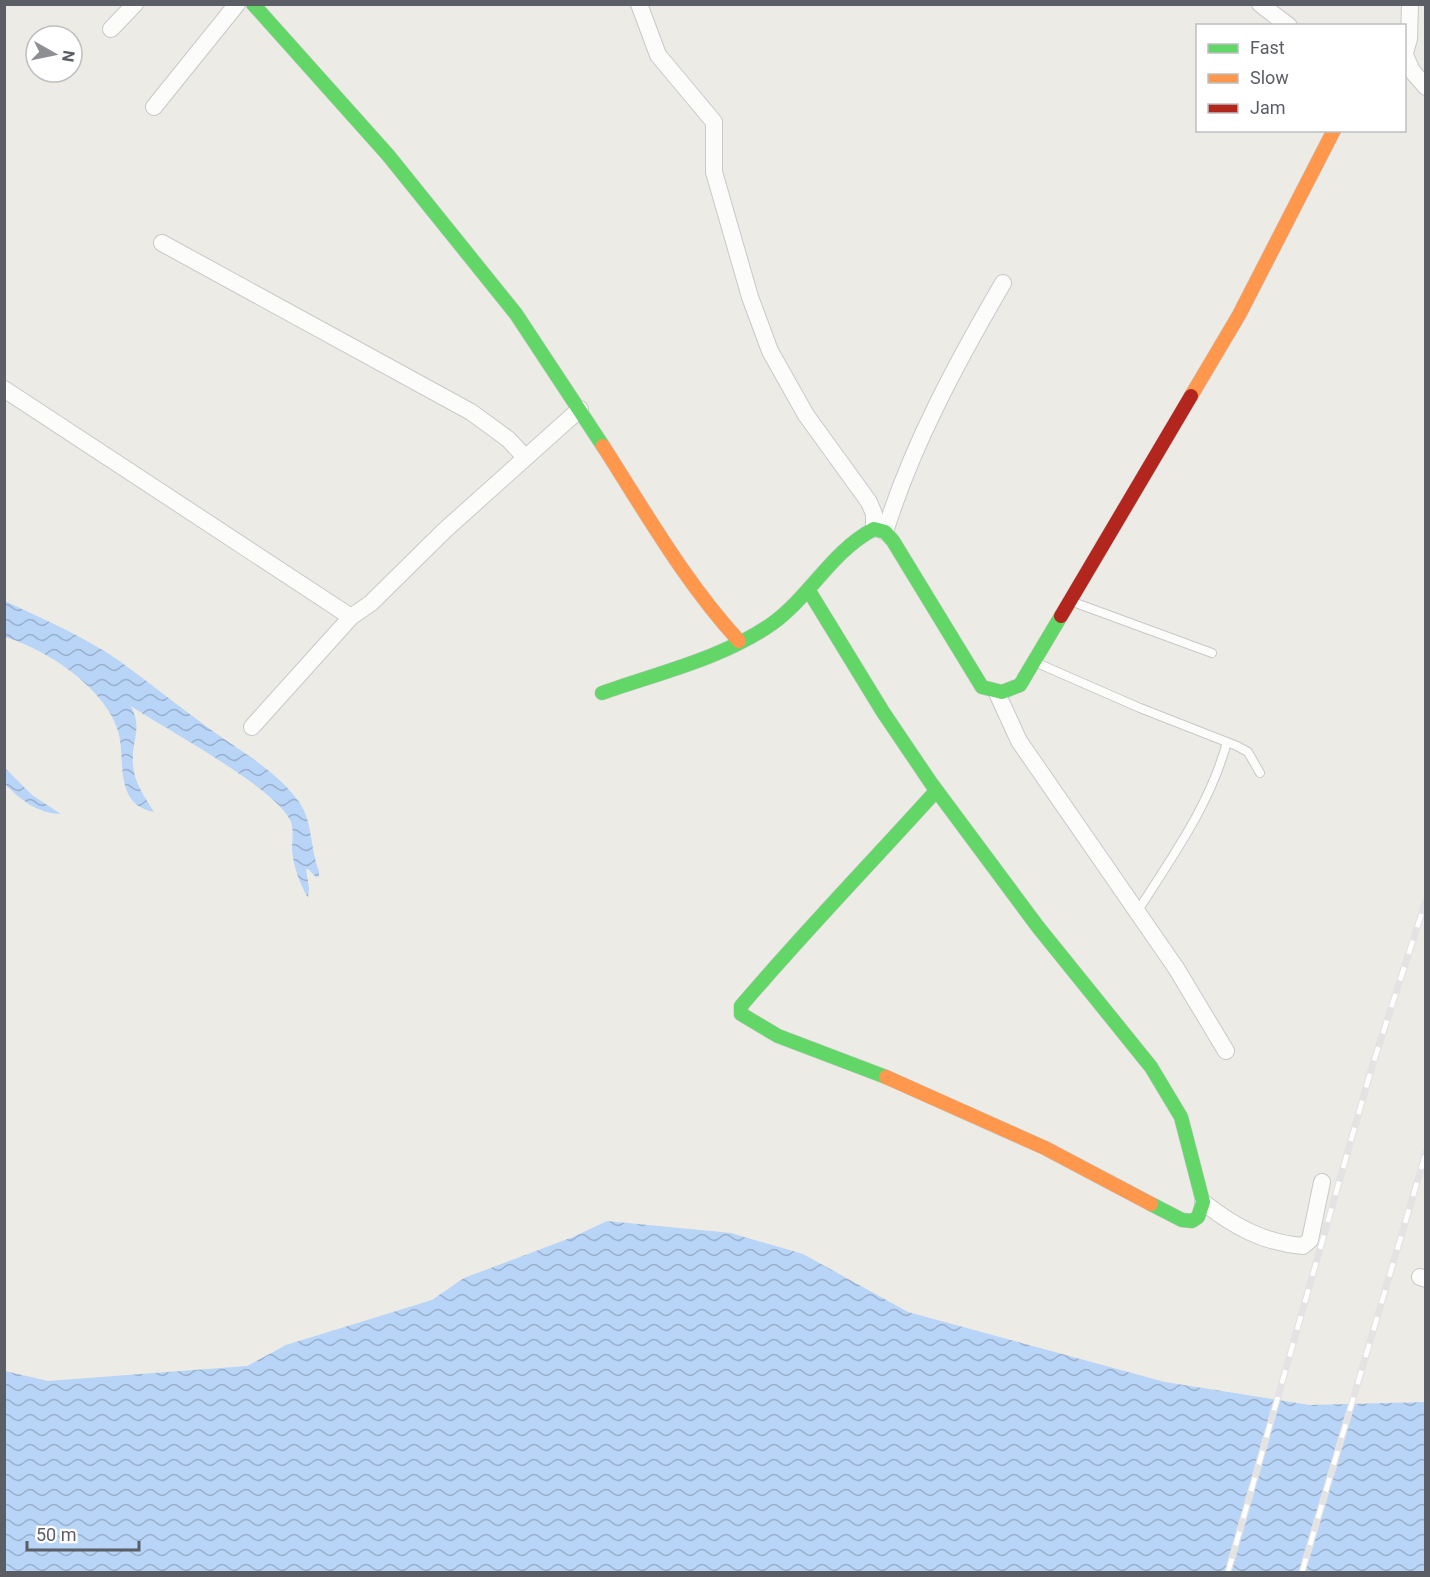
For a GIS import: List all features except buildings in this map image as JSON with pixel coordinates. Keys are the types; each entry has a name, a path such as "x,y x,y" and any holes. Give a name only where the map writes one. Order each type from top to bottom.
{"street":[{"path":"111,28 135,4"},
{"path":"154,107 237,4"},
{"path":"253,4 388,155 516,314 580,409 678,565 708,608 739,641"},
{"path":"639,4 658,55 714,122 714,172 750,297 770,351 806,415 869,502 880,531 893,541 982,687 997,693 1013,691 1020,685 1239,315 1333,132"},
{"path":"1260,4 1286,24"},
{"path":"1406,51 1409,39 1410,4"},
{"path":"1406,57 1412,71 1425,87"},
{"path":"162,243 471,412 491,425 525,457"},
{"path":"880,531 958,363 1003,283"},
{"path":"4,389 351,617"},
{"path":"252,727 351,617 371,603 525,457 580,409"},
{"path":"602,693 739,641 771,624 809,591 860,535 880,531"},
{"path":"809,591 865,686 936,791 990,864 1151,1067 1181,1117 1203,1202 1198,1217 1192,1221 1182,1220 1034,1143 916,1088 778,1036 741,1014 741,1006 807,928 845,892 936,791"},
{"path":"997,693 1019,741 1189,988 1226,1051"},
{"path":"1203,1202 1241,1229 1276,1241 1303,1246 1310,1240 1322,1182"}],"lane":[{"path":"1070,601 1212,653"},
{"path":"1034,661 1248,752 1260,773"},
{"path":"1137,912 1207,799 1218,777 1227,742"}],"water":[{"path":"5,601 105,651 198,721 258,762 280,781 299,802 309,826 319,876 316,877 306,869 308,898 294,863 291,822 282,808 243,776 131,706 136,722 133,756 135,778 154,812 134,802 125,784 119,733 108,710 88,686 62,665 34,648 5,637"},
{"path":"5,768 32,795 61,814 30,805 17,795 5,784"},
{"path":"607,1221 731,1233 803,1254 908,1312 1165,1382 1310,1405 1425,1402 1425,1572 5,1572 5,1371 48,1381 247,1366 286,1345 432,1300 464,1278 573,1237"}],"railway":[{"path":"1228,1572 1371,1070 1426,900"},
{"path":"1302,1572 1426,1152"}],"traffic: fast":[{"path":"253,4 388,155 516,314 603,446"},
{"path":"602,693 690,664 754,635 786,612 833,561 859,538 874,529 885,532 893,541 982,687 1002,692 1020,685 1061,616"},
{"path":"809,591 883,712 931,783 1038,927 1151,1067 1181,1117 1203,1202 1198,1217 1192,1221 1182,1220 1151,1204"},
{"path":"886,1077 778,1036 741,1014 741,1006 936,791"}],"traffic: slow":[{"path":"1191,396 1239,315 1333,132"},
{"path":"603,446 684,571 739,641"},
{"path":"886,1077 1045,1148 1151,1204"}],"traffic: jam":[{"path":"1061,616 1191,396"}]}
